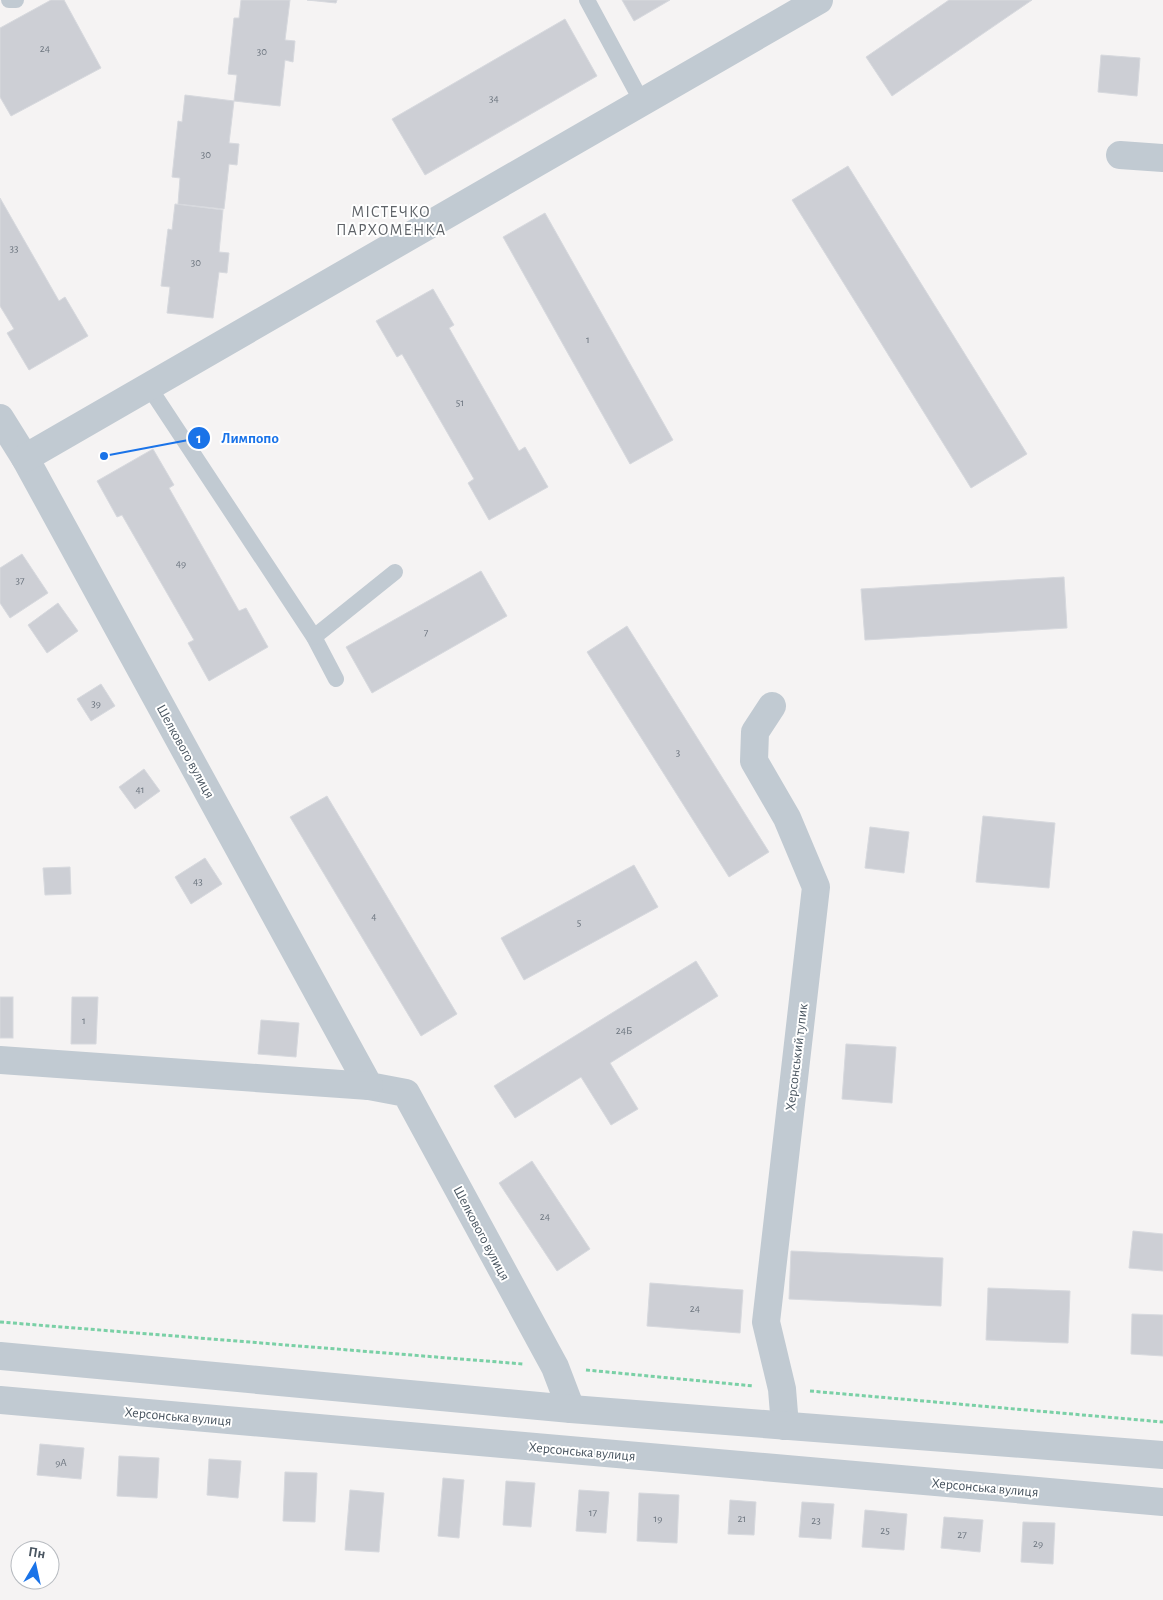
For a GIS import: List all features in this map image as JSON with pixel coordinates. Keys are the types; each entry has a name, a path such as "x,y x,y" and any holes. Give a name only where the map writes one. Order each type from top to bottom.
{"street":[{"path":"25,458 819,0"},
{"path":"1120,155 1163,158"},
{"name":"Шелкового вулиця","path":"0,418 25,458 370,1086"},
{"name":"Херсонський тупик","path":"772,706 755,732 754,761 786,818 816,887 766,1322 782,1389 785,1426"},
{"name":"Шелкового вулиця","path":"0,1060 370,1086 406,1093 554,1366 570,1409"},
{"path":"0,1356 570,1409 1163,1455"},
{"name":"Херсонська вулиця","path":"0,1400 1163,1502"}],"lane":[{"path":"9,0 16,0"},
{"path":"587,0 642,102"},
{"path":"149,386 314,637 336,679"},
{"path":"314,637 395,572"}],"path":[{"path":"0,1322 554,1366 782,1389 1163,1422"}],"building":[{"path":"51,0 64,0 101,68 11,116 0,97 0,28"},
{"path":"241,0 290,0 285,40 295,41 293,62 285,60 280,106 234,101 237,75 228,74 234,18 239,18"},
{"path":"307,0 337,0 336,3"},
{"path":"622,0 670,0 634,21"},
{"path":"949,0 1032,0 892,96 866,57"},
{"path":"565,19 597,76 425,175 392,119"},
{"path":"1101,55 1140,58 1137,96 1098,92"},
{"path":"185,95 234,101 229,143 239,144 237,165 229,164 224,209 178,204 180,178 172,177 178,121 182,122"},
{"path":"848,166 1027,454 971,488 792,200"},
{"path":"0,198 59,301 65,297 88,336 29,370 7,333 14,329 0,306"},
{"path":"175,204 223,210 219,252 229,253 227,273 219,272 213,318 167,313 170,287 161,286 168,229 172,230"},
{"path":"545,213 673,440 630,464 503,237"},
{"path":"433,289 454,325 449,328 519,451 525,447 548,487 489,520 468,483 474,479 402,354 397,357 376,321"},
{"path":"153,449 174,485 169,488 239,611 246,608 268,647 209,681 188,643 194,640 122,515 117,517 97,481"},
{"path":"22,554 48,593 10,618 0,603 0,568"},
{"path":"481,571 507,616 372,693 346,647"},
{"path":"1064,577 1067,628 865,640 861,589"},
{"path":"58,603 78,631 47,653 28,625"},
{"path":"627,626 769,852 729,877 587,652"},
{"path":"101,684 115,706 91,721 77,699"},
{"path":"144,769 160,791 135,809 119,787"},
{"path":"327,796 457,1014 421,1036 290,817"},
{"path":"983,816 1055,823 1049,888 976,882"},
{"path":"870,827 909,832 904,873 865,868"},
{"path":"205,858 222,884 191,904 175,877"},
{"path":"634,865 658,907 524,980 501,938"},
{"path":"70,867 71,894 45,895 43,868"},
{"path":"696,961 718,996 610,1063 638,1109 611,1125 581,1077 515,1118 494,1086"},
{"path":"0,997 13,997 13,1038 0,1038"},
{"path":"72,997 98,997 96,1044 71,1044"},
{"path":"261,1020 299,1023 296,1057 258,1054"},
{"path":"846,1044 896,1047 892,1103 842,1099"},
{"path":"532,1161 590,1249 557,1271 499,1183"},
{"path":"1133,1231 1163,1234 1163,1271 1129,1268"},
{"path":"791,1251 943,1258 941,1306 789,1299"},
{"path":"650,1283 743,1290 740,1333 647,1326"},
{"path":"988,1288 1070,1291 1068,1343 986,1340"},
{"path":"1132,1314 1163,1315 1163,1356 1131,1354"},
{"path":"40,1444 84,1448 81,1479 37,1475"},
{"path":"119,1456 159,1458 157,1498 117,1496"},
{"path":"209,1459 241,1461 238,1498 207,1495"},
{"path":"285,1472 317,1473 315,1522 283,1521"},
{"path":"443,1478 464,1480 459,1538 438,1536"},
{"path":"506,1481 535,1483 531,1527 503,1525"},
{"path":"350,1490 384,1493 379,1552 345,1550"},
{"path":"579,1490 609,1492 606,1533 576,1531"},
{"path":"639,1493 679,1495 677,1543 637,1541"},
{"path":"730,1500 756,1502 754,1535 728,1534"},
{"path":"802,1502 834,1504 831,1539 799,1537"},
{"path":"865,1510 907,1514 904,1550 862,1547"},
{"path":"944,1517 983,1520 980,1552 941,1548"},
{"path":"1023,1522 1055,1523 1053,1564 1021,1562"}],"place":[{"name":"Лимпопо","path":"104,456"}],"district":[{"name":"МІСТЕЧКО ПАРХОМЕНКА","path":"391,220"}]}
